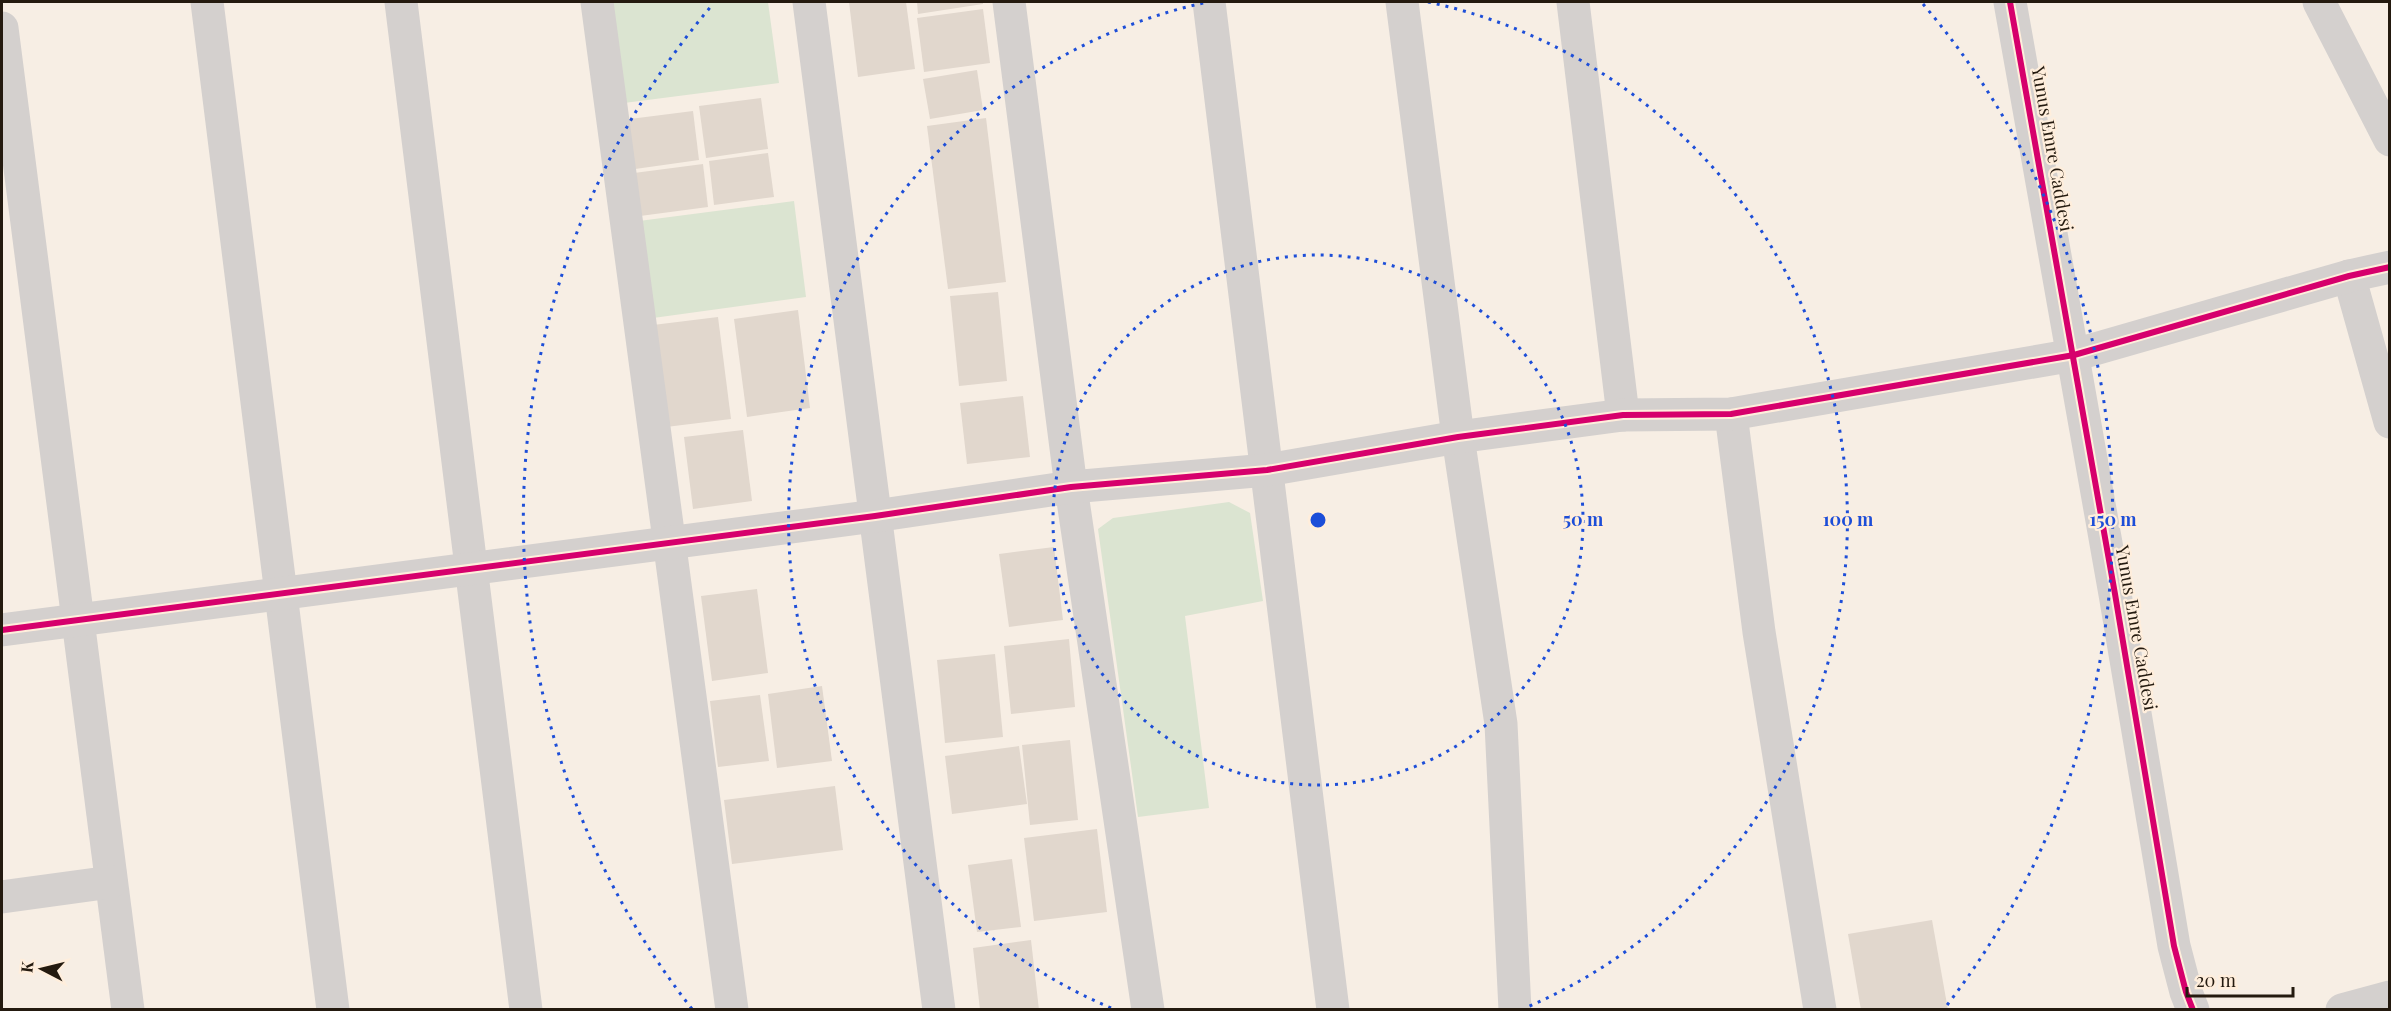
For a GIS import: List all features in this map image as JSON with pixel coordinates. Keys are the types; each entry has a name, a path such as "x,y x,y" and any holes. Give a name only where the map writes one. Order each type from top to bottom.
{"street":[{"path":"207,2 333,1010"},
{"path":"401,2 526,1010"},
{"path":"597,2 732,1010"},
{"path":"809,2 939,1010"},
{"path":"1010,2 1071,487 1148,1010"},
{"path":"1209,2 1333,1010"},
{"path":"1402,2 1458,437 1501,724 1515,1010"},
{"path":"1573,2 1623,415"},
{"name":"Yunus Emre Caddesi","path":"2010,2 2174,946 2193,1010"},
{"path":"2319,2 2390,140"},
{"path":"2,28 128,1010"},
{"path":"2,630 875,516 1071,487 1267,470 1458,437 1623,415 1731,414 2073,355 2349,276 2390,267"},
{"path":"2349,276 2390,422"},
{"path":"1731,414 1759,632 1820,1010"},
{"path":"2,897 111,882"},
{"path":"2342,1010 2390,997"}],"green space":[{"path":"611,2 768,2 779,83 624,103"},
{"path":"794,201 806,297 653,318 639,221"},
{"path":"1229,502 1250,513 1263,601 1185,616 1209,808 1138,817 1098,529 1113,518"}],"building":[{"path":"849,2 906,2 915,69 858,77"},
{"path":"917,2 983,2 983,4 918,14"},
{"path":"983,9 990,63 924,72 917,18"},
{"path":"977,70 983,110 930,119 923,79"},
{"path":"761,98 768,149 706,158 699,106"},
{"path":"693,111 699,160 628,170 622,120"},
{"path":"986,118 1006,282 948,289 927,126"},
{"path":"768,153 774,197 714,205 709,161"},
{"path":"703,164 708,207 640,216 634,173"},
{"path":"998,292 1007,381 959,386 950,296"},
{"path":"798,310 810,408 747,417 734,319"},
{"path":"718,317 731,419 666,427 653,325"},
{"path":"1023,396 1030,457 967,464 960,403"},
{"path":"743,430 752,501 693,509 684,437"},
{"path":"1054,547 1063,620 1009,627 999,554"},
{"path":"757,589 768,673 712,681 701,596"},
{"path":"1069,639 1075,707 1011,714 1004,646"},
{"path":"995,654 1003,737 945,743 937,660"},
{"path":"822,686 832,761 777,768 768,694"},
{"path":"760,695 769,761 718,767 710,701"},
{"path":"1070,740 1078,820 1030,825 1022,745"},
{"path":"1019,746 1027,804 952,814 945,756"},
{"path":"835,786 843,850 732,864 724,800"},
{"path":"1097,829 1107,912 1034,921 1024,838"},
{"path":"1012,859 1021,927 977,932 968,865"},
{"path":"1932,920 1948,1010 1861,1010 1848,934"},
{"path":"1031,940 1039,1010 980,1010 973,948"}],"cycle path":[{"path":"2010,2 2115,594 2174,946 2193,1010"},
{"path":"2,630 875,516 1071,487 1267,470 1458,437 1623,415 1731,414 2074,355 2349,276 2390,267"}]}
